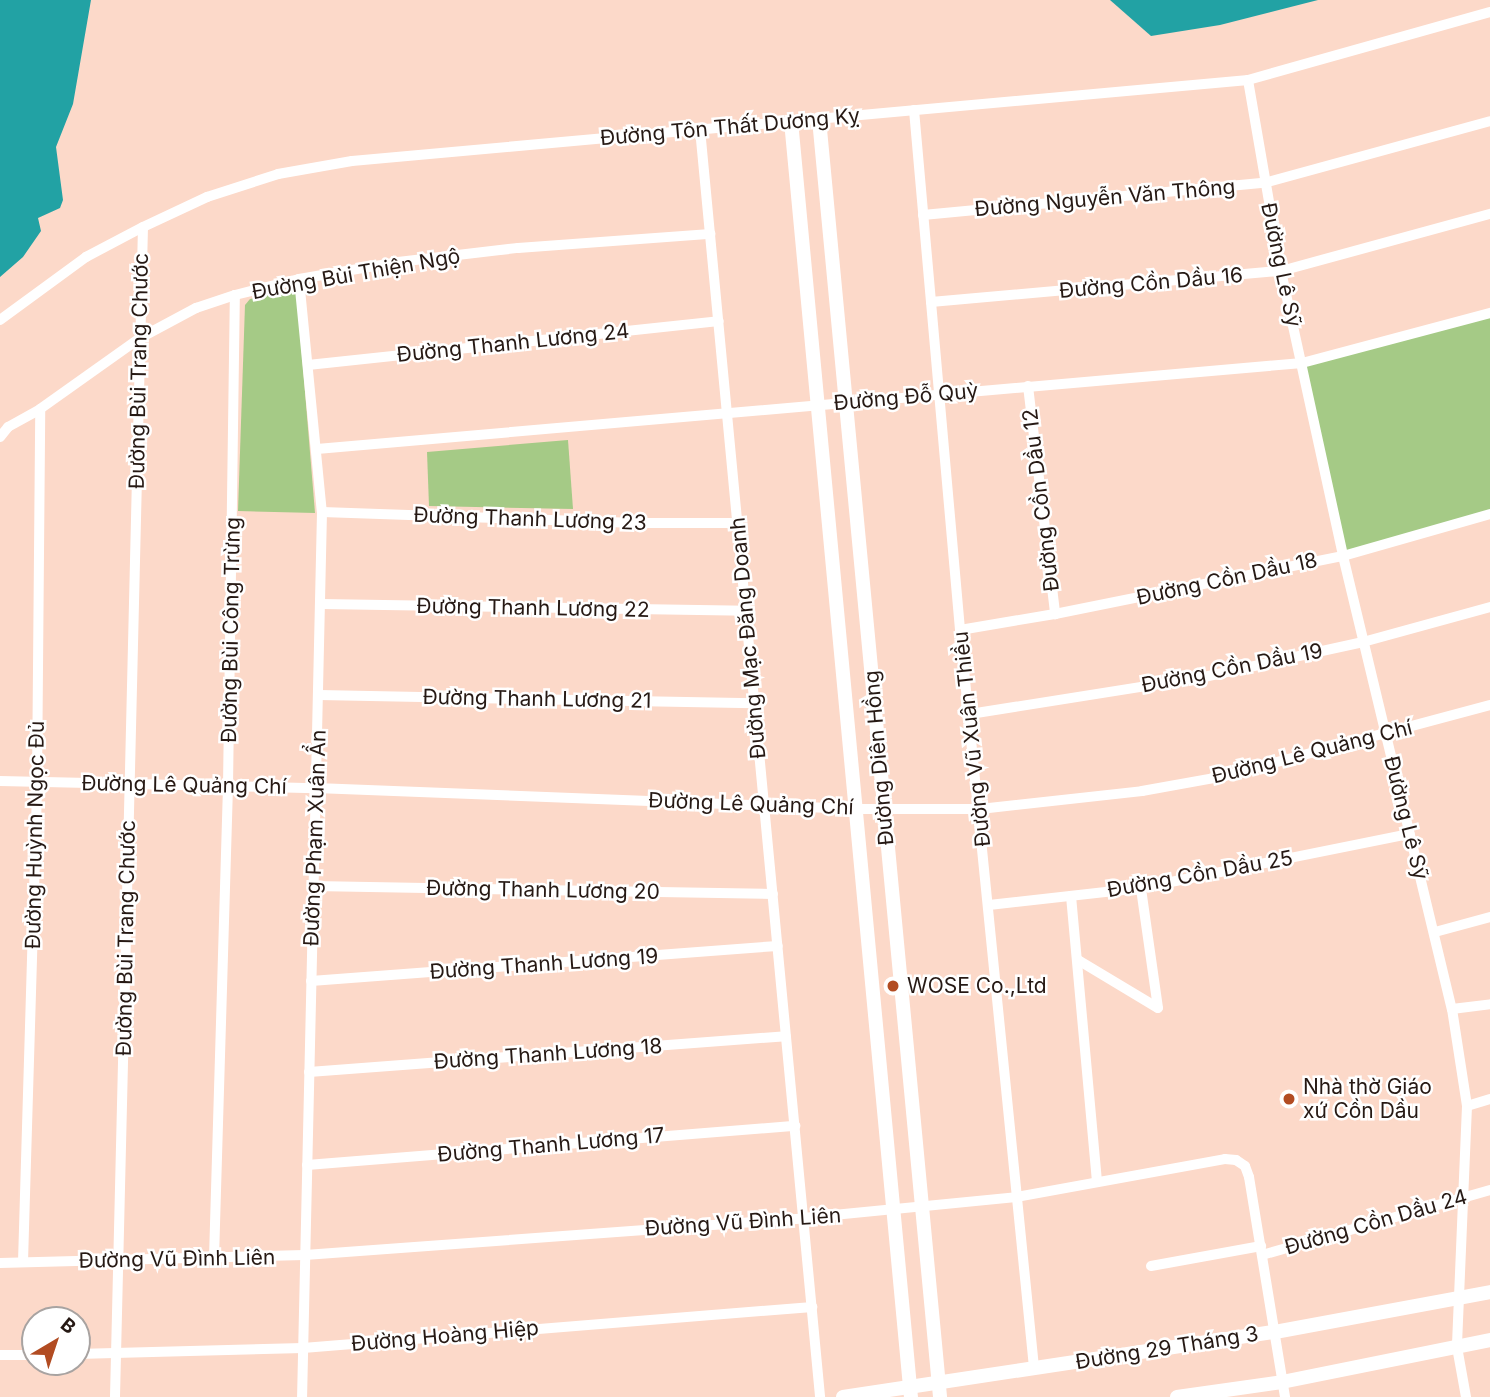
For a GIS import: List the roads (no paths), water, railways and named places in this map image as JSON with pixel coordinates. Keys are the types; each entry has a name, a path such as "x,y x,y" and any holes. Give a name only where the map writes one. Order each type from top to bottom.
{"street":[{"name":"Đường Tôn Thất Dương Kỵ","path":"0,320 86,257 143,227 207,197 278,174 352,161 1248,80 1490,12"},
{"name":"Đường Lê Sỹ","path":"1248,80 1281,271 1343,556 1384,734 1435,932 1445,990 1452,1009 1468,1106 1457,1347 1466,1397"},
{"name":"Đường Vũ Xuân Thiều","path":"914,110 960,630 1034,1368"},
{"name":"Đường Diên Hồng","path":"819,119 940,1390"},
{"name":"Đường Diên Hồng","path":"791,121 910,1392"},
{"name":"Đường Nguyễn Văn Thông","path":"923,215 1264,183 1490,121"},
{"name":"Đường Mạc Đăng Doanh","path":"700,129 820,1397"},
{"name":"Đường Cồn Dầu 16","path":"931,302 1281,271 1490,214"},
{"name":"Đường Bùi Trang Chước","path":"115,1397 143,227"},
{"name":"Đường Bùi Thiện Ngộ","path":"0,437 8,427 40,409 140,338 196,308 235,295 299,279 398,262 505,250 710,234"},
{"name":"Đường Phạm Xuân Ẩn","path":"299,279 322,512 302,1397"},
{"name":"Đường Bùi Công Trừng","path":"214,1258 229,786 235,295"},
{"name":"Đường Đỗ Quỳ","path":"317,449 1302,363 1490,313"},
{"name":"Đường Thanh Lương 24","path":"308,365 719,321"},
{"name":"Đường Cồn Dầu 12","path":"1028,386 1055,614"},
{"name":"Đường Huỳnh Ngọc Đủ","path":"23,1262 37,782 40,409"},
{"name":"Đường Thanh Lương 23","path":"322,512 636,523 738,523"},
{"name":"Đường Cồn Dầu 18","path":"960,630 1055,614 1343,556 1490,514"},
{"name":"Đường Thanh Lương 22","path":"321,604 746,611"},
{"name":"Đường Cồn Dầu 19","path":"970,715 1204,677 1363,642 1490,607"},
{"name":"Đường Thanh Lương 21","path":"318,695 755,703"},
{"name":"Đường Lê Quảng Chí","path":"0,781 316,788 855,808 980,809 1142,791 1225,776 1490,705"},
{"name":"Đường Cồn Dầu 25","path":"989,905 1141,888 1410,834"},
{"name":"Đường Thanh Lương 20","path":"313,886 773,894"},
{"path":"1078,960 1158,1009 1141,888"},
{"path":"1071,896 1097,1182"},
{"path":"1435,932 1490,917"},
{"name":"Đường Thanh Lương 19","path":"311,981 778,946"},
{"path":"1452,1009 1490,1004"},
{"name":"Đường Thanh Lương 18","path":"309,1072 786,1037"},
{"path":"1468,1106 1490,1099"},
{"name":"Đường Thanh Lương 17","path":"307,1165 794,1126"},
{"name":"Đường Vũ Đình Liên","path":"0,1263 305,1255 803,1218 1016,1197 1224,1159 1236,1160 1245,1166 1249,1177 1285,1397"},
{"name":"Đường Cồn Dầu 24","path":"1151,1266 1262,1250 1490,1190"},
{"name":"Đường 29 Tháng 3","path":"843,1397 940,1390 1034,1368 1275,1332 1490,1292"},
{"name":"Đường Hoàng Hiệp","path":"91,1354 303,1348 812,1307"},
{"path":"1177,1397 1282,1382 1490,1340"},
{"path":"0,1355 21,1354"}],"water":[{"path":"0,0 91,0 73,104 56,147 63,200 60,208 38,218 41,231 23,257 0,277"},
{"path":"1110,0 1318,0 1220,25 1151,36"}],"place":[{"name":"WOSE Co.,Ltd","path":"893,986"},
{"name":"Nhà thờ Giáo xứ Cồn Dầu","path":"1289,1099"}]}
